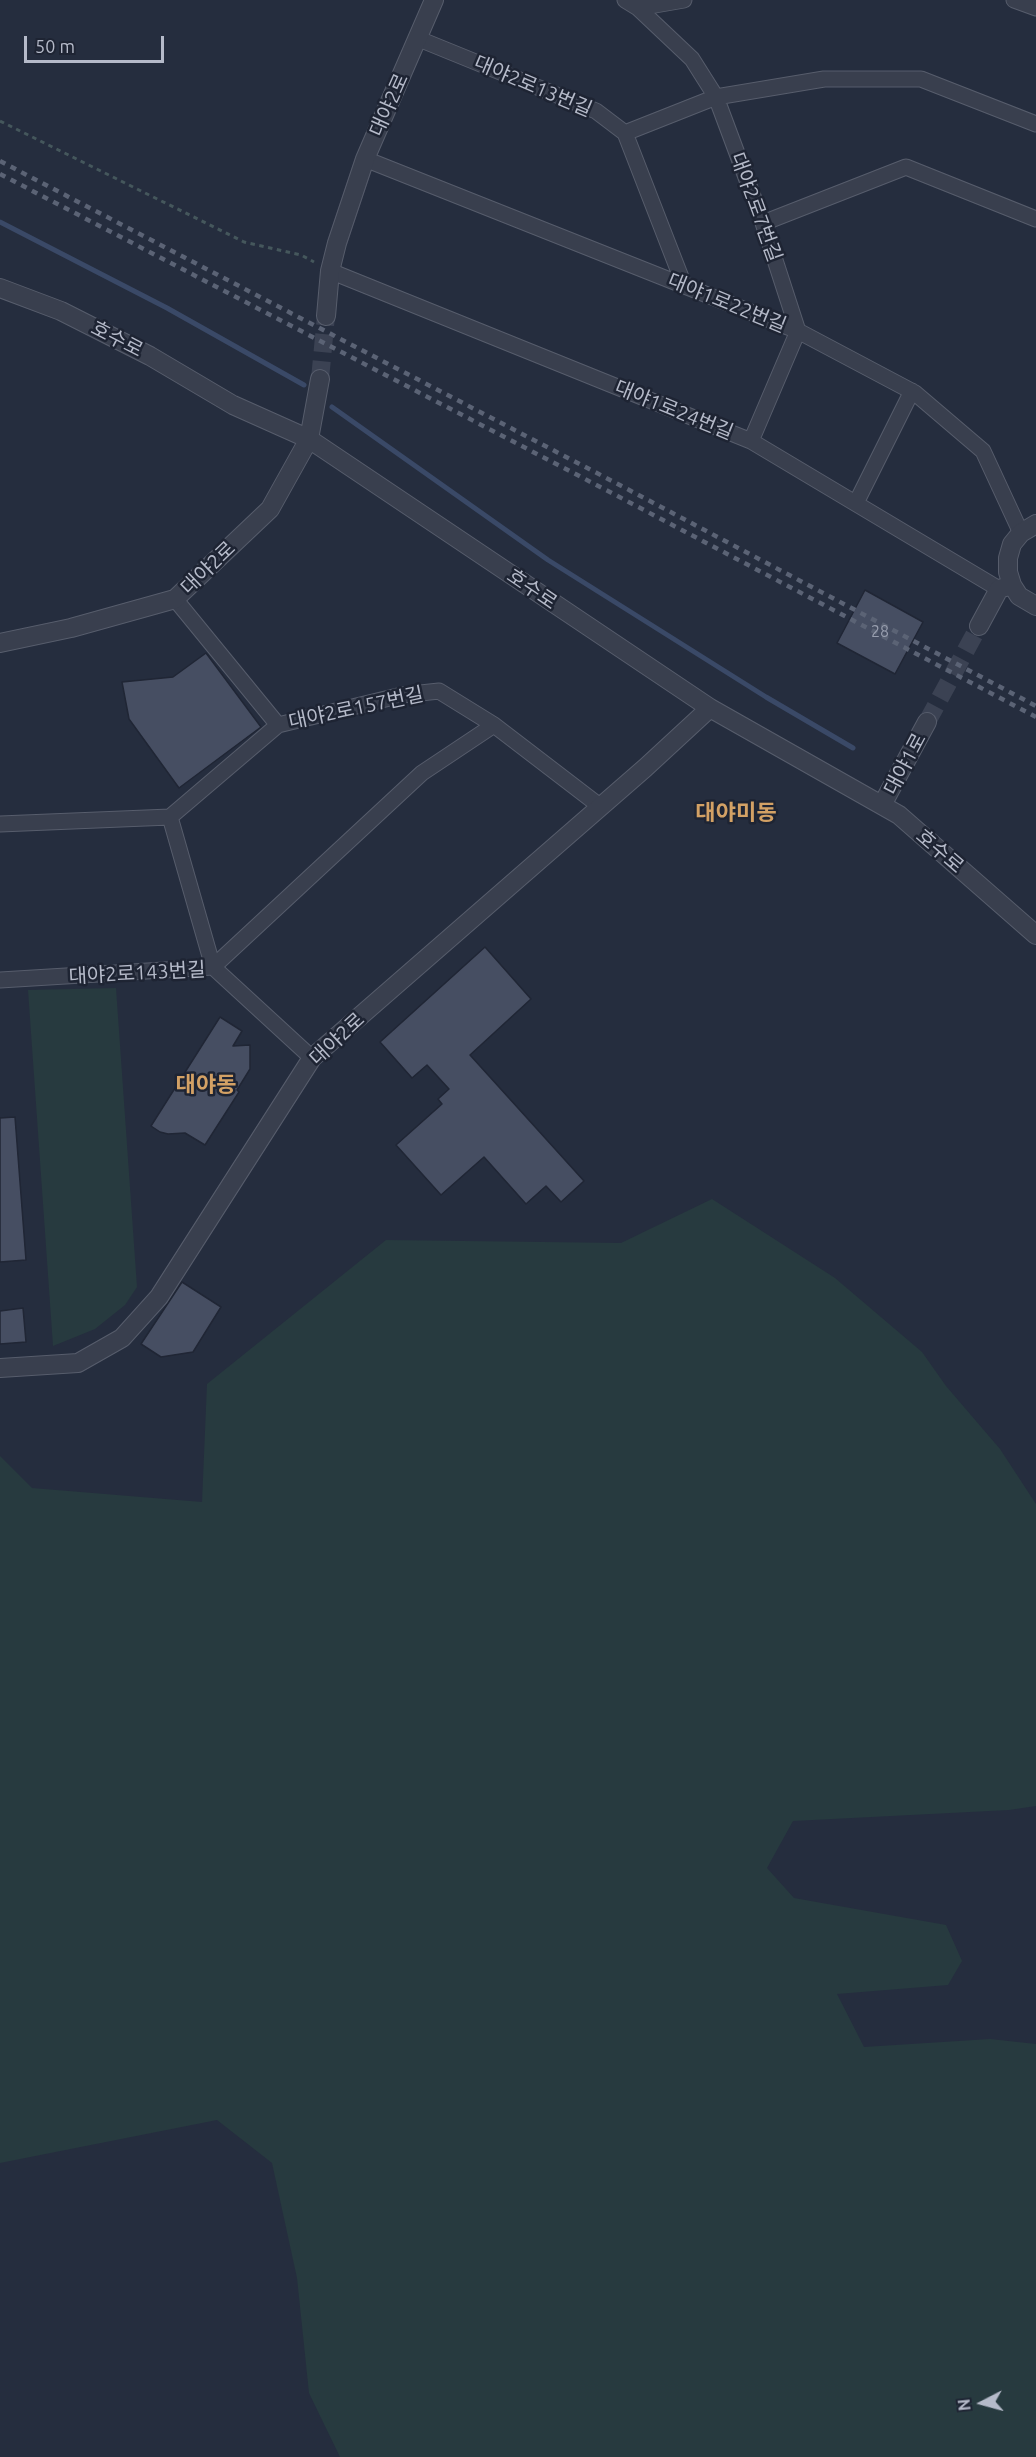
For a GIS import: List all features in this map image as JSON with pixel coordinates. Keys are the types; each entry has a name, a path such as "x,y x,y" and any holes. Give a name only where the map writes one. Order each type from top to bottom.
{"street":[{"name":"대야2로","path":"326,316 330,271 337,243 366,159 434,0"},
{"path":"632,4 684,0"},
{"path":"1014,0 1036,8"},
{"name":"대야2로7번길","path":"632,4 692,59 716,97 763,223 798,331"},
{"name":"대야2로13번길","path":"418,39 596,111 625,133"},
{"path":"684,285 625,133 716,97 824,79 921,79 1036,124"},
{"name":"대야1로22번길","path":"366,159 798,331 912,391 983,451 1028,529"},
{"path":"763,223 906,167 1036,219"},
{"name":"대야1로24번길","path":"330,271 751,441 1005,587"},
{"name":"호수로","path":"0,288 61,310 150,356 233,405 309,439 710,708 899,815 1036,935"},
{"path":"751,441 798,331"},
{"name":"대야2로","path":"0,643 71,628 175,600 270,509 309,439 320,379"},
{"path":"856,503 912,391"},
{"path":"979,626 1005,587 1012,544 1028,529"},
{"path":"1005,587 1036,606"},
{"path":"175,600 278,725"},
{"name":"대야2로157번길","path":"170,817 278,725 402,695 439,691 494,725 601,807"},
{"name":"대야2로","path":"0,1368 78,1362 122,1338 159,1297 312,1058 601,807 710,708"},
{"name":"대야1로","path":"882,805 927,722"},
{"path":"0,824 170,817 213,967 422,772 494,725"},
{"name":"대야2로143번길","path":"0,980 213,967 312,1058"}],"path":[{"path":"0,121 244,242 301,255 330,271"}],"green space":[{"path":"116,988 137,1287 125,1305 95,1329 53,1346 28,990"},
{"path":"712,1199 835,1278 922,1352 946,1386 1000,1449 1036,1504 1036,1806 1009,1810 793,1821 767,1868 794,1898 946,1925 962,1961 948,1985 837,1994 864,2047 990,2039 1036,2044 1036,2457 340,2457 309,2393 297,2278 272,2163 217,2120 0,2163 0,1456 32,1488 202,1502 207,1384 386,1240 621,1243"}],"building":[{"path":"865,590 923,622 895,674 837,643"},
{"path":"206,653 261,727 179,788 129,719 122,682 173,677"},
{"path":"485,947 531,999 470,1055 584,1181 561,1202 546,1186 526,1204 484,1157 441,1195 396,1145 442,1104 438,1099 449,1089 427,1065 412,1078 380,1042"},
{"path":"220,1017 242,1031 233,1046 250,1045 250,1069 237,1090 239,1092 205,1145 185,1133 160,1132 151,1126"},
{"path":"15,1117 26,1260 0,1262 0,1118"},
{"path":"182,1282 221,1307 193,1352 161,1357 141,1344"},
{"path":"23,1308 26,1342 0,1344 0,1311"}],"waterway":[{"path":"0,222 167,308 304,385"},
{"path":"332,407 548,560 766,697 853,748"}],"tunnel":[{"path":"320,379 326,316"},
{"path":"927,722 979,626"}],"railway":[{"path":"0,161 1036,706"},
{"path":"0,174 1036,717"}],"district":[{"name":"대야미동","path":"736,813"},
{"name":"대야동","path":"206,1085"}]}
